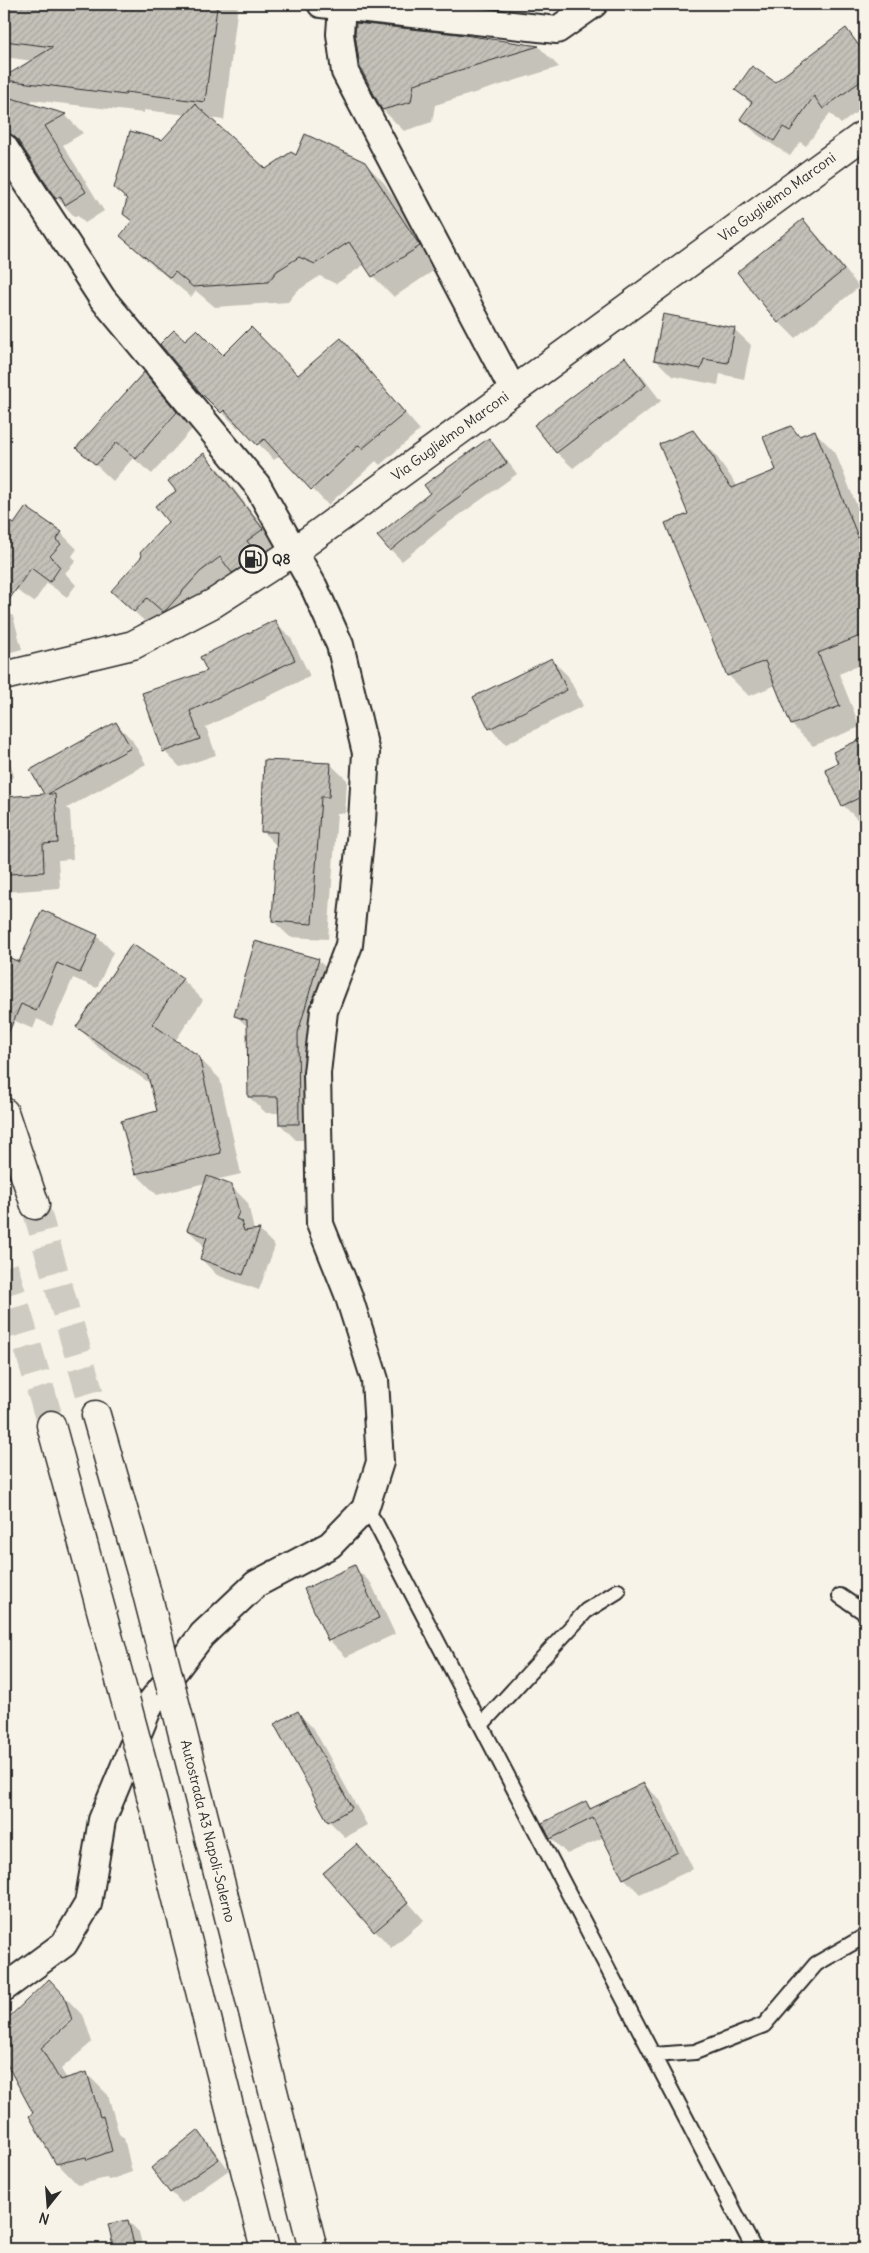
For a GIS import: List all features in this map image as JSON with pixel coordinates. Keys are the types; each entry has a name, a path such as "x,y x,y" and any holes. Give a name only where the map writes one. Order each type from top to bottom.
{"main road":[{"name":"Via Guglielmo Marconi","path":"4,676 133,645 214,603 292,552 865,134"},
{"path":"4,1112 35,1205"},
{"name":"Autostrada A3 Napoli-Salerno","path":"96,1415 144,1582 313,2249"},
{"path":"51,1425 146,1776 265,2249"}],"street":[{"path":"513,390 345,72 340,34 331,5 557,30 594,4"},
{"path":"4,147 102,298 257,486 292,552 314,587 340,645 366,753 362,821 349,945 324,1011 317,1073 320,1224 348,1294 375,1380 380,1462 365,1510 330,1546 256,1584 202,1635 151,1702 102,1820 88,1904 64,1944 4,1988"}],"lane":[{"path":"365,1510 375,1522 754,2249"},
{"path":"481,1725 586,1611 618,1591"},
{"path":"840,1596 865,1613"},
{"path":"654,2055 695,2052 764,2025 816,1964 865,1936"}],"building":[{"path":"4,4 189,4 217,7 205,102 126,92 125,95 4,80 4,77 53,47 4,41"},
{"path":"356,23 457,34 539,46 414,84 411,102 382,110 360,67 355,34"},
{"path":"846,28 865,54 865,78 823,109 814,96 790,131 783,127 774,141 740,119 752,102 735,90 752,66 775,82"},
{"path":"4,96 66,114 45,126 86,192 65,205 60,196 56,199 17,139 4,130"},
{"path":"195,104 266,169 291,152 296,155 305,134 365,162 420,246 372,277 349,242 315,264 299,257 277,271 268,282 193,287 175,272 170,278 120,236 132,221 123,214 127,199 114,188 130,131 162,140"},
{"path":"803,219 844,270 778,323 737,272"},
{"path":"663,314 735,328 728,363 704,359 701,369 654,360"},
{"path":"251,327 298,375 341,338 405,413 362,449 359,445 311,490 264,439 257,445 224,410 221,413 198,390 160,344 174,330 185,340 197,329 223,355"},
{"path":"625,357 646,385 556,453 534,425"},
{"path":"144,372 177,412 136,459 117,442 96,465 76,448"},
{"path":"791,426 799,436 815,430 865,554 865,634 818,653 840,706 791,725 765,661 727,676 665,523 688,514 659,444 693,430 714,458 721,474 732,488 776,470 763,437"},
{"path":"489,438 507,463 436,513 390,551 377,536 430,493 424,485"},
{"path":"204,453 263,529 247,541 259,556 232,573 220,557 200,572 163,612 147,598 134,612 111,591 142,556 140,553 168,522 155,506 176,491 168,481"},
{"path":"26,507 62,532 56,540 61,544 50,556 60,567 50,582 31,568 4,607 4,517 14,524"},
{"path":"275,620 295,660 190,711 200,739 163,752 142,693 207,671 200,657"},
{"path":"552,658 567,690 489,729 473,697"},
{"path":"116,722 131,748 48,794 55,794 58,843 43,844 44,872 9,874 4,797 44,794 30,770"},
{"path":"865,737 865,795 842,806 825,769 838,763 833,752"},
{"path":"264,760 331,763 329,797 321,797 312,924 272,921 277,832 261,832"},
{"path":"42,910 98,935 80,973 57,963 36,1011 21,1004 4,1043 4,955 19,962"},
{"path":"255,941 319,959 298,1033 299,1124 279,1124 278,1097 248,1097 247,1020 234,1016"},
{"path":"132,944 183,978 152,1024 199,1056 221,1153 135,1174 121,1121 157,1111 148,1076 76,1027"},
{"path":"207,1176 232,1185 239,1212 236,1219 241,1221 244,1231 260,1229 243,1275 200,1259 207,1237 187,1230"},
{"path":"355,1565 379,1618 328,1641 304,1589"},
{"path":"298,1711 352,1808 328,1822 274,1724"},
{"path":"644,1783 678,1852 623,1879 593,1818 550,1839 542,1823 586,1801 590,1809"},
{"path":"357,1844 408,1903 374,1932 323,1873"},
{"path":"49,1979 64,1995 72,2020 41,2048 60,2080 87,2072 100,2117 103,2116 112,2151 87,2160 86,2157 56,2164 29,2116 33,2113 4,2059 4,2022"},
{"path":"198,2130 219,2159 170,2193 151,2168"},
{"path":"128,2220 135,2249 114,2249 108,2224"}],"tunnel":[{"path":"35,1205 96,1415"},
{"path":"4,1267 51,1425"}],"place":[{"name":"Q8","path":"253,559"}]}
